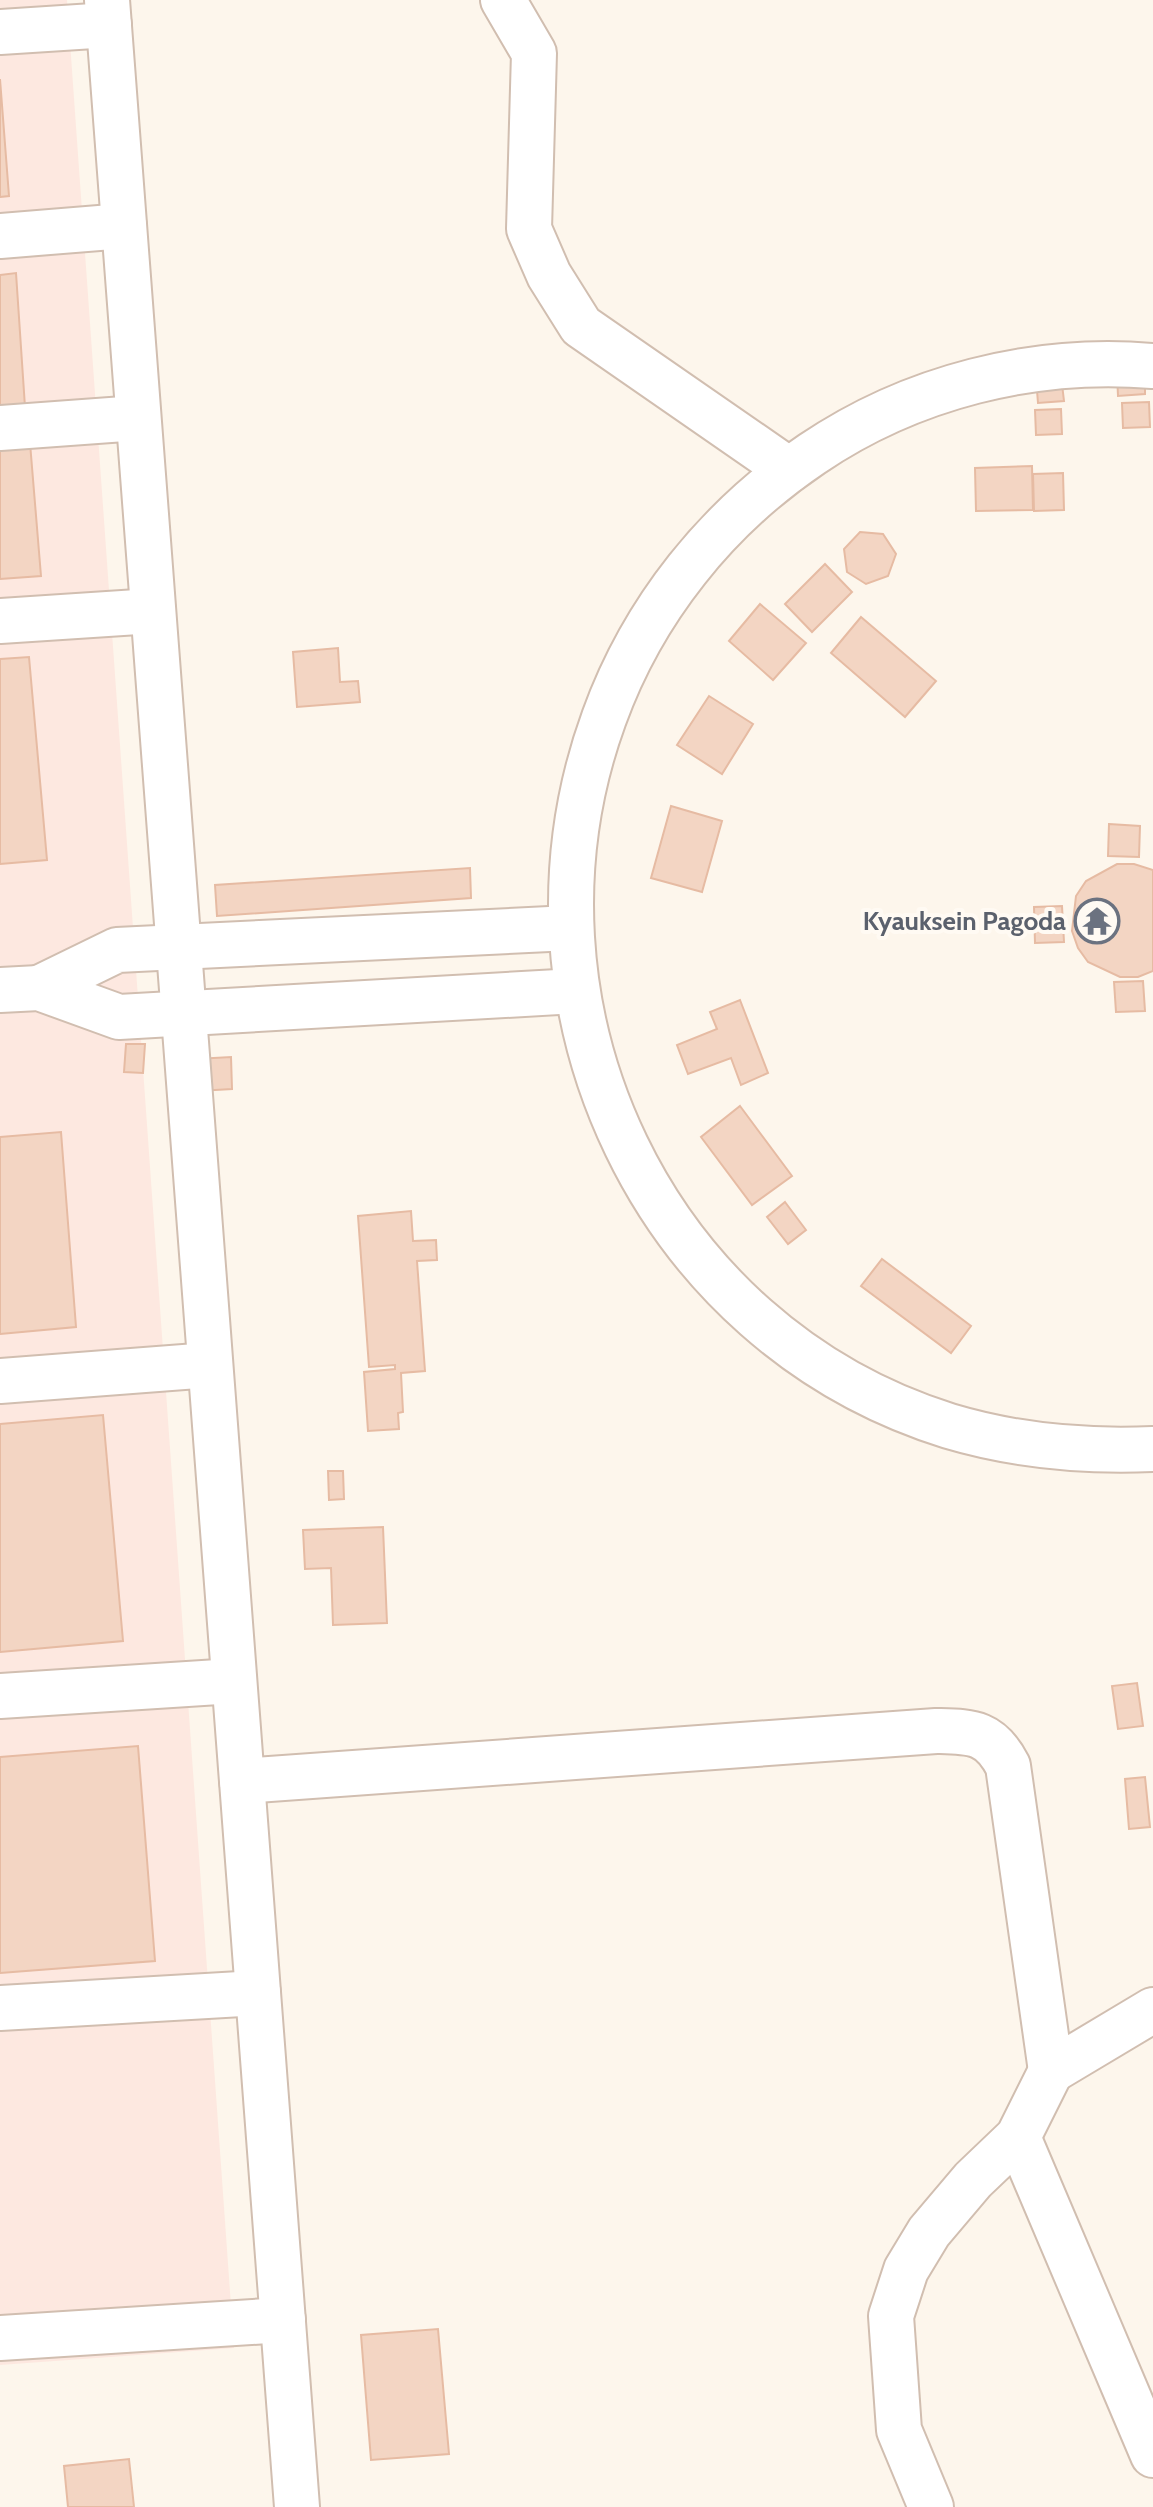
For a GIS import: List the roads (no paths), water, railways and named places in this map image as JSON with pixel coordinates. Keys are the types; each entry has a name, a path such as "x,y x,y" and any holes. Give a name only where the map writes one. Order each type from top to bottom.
{"street":[{"path":"503,0 534,53 529,229 549,275 581,326 789,470"},
{"path":"0,32 108,13 297,2507"},
{"path":"0,236 124,226"},
{"path":"1153,366 1056,366 974,381 935,393 859,426 789,470 752,500 686,570 658,609 613,693 593,750 577,816 570,879 570,928 576,991 596,1075 629,1155 674,1228 701,1262 762,1322 795,1349 869,1393 948,1425 1032,1445 1074,1449 1153,1449"},
{"path":"0,428 138,418"},
{"path":"0,621 153,611"},
{"path":"19,989 117,950 570,928"},
{"path":"19,989 119,1017 576,991"},
{"path":"0,1381 210,1365"},
{"path":"0,1696 234,1681"},
{"path":"242,1781 936,1731 972,1732 997,1745 1008,1766 1048,2032 1051,2071 1018,2137 973,2180 929,2232 906,2270 891,2316 899,2430 931,2507"},
{"path":"0,2008 258,1993"},
{"path":"1051,2071 1153,2010"},
{"path":"1018,2137 1153,2455"},
{"path":"0,2338 283,2320"}],"place":[{"name":"Kyauksein Pagoda","path":"1097,921"}]}
